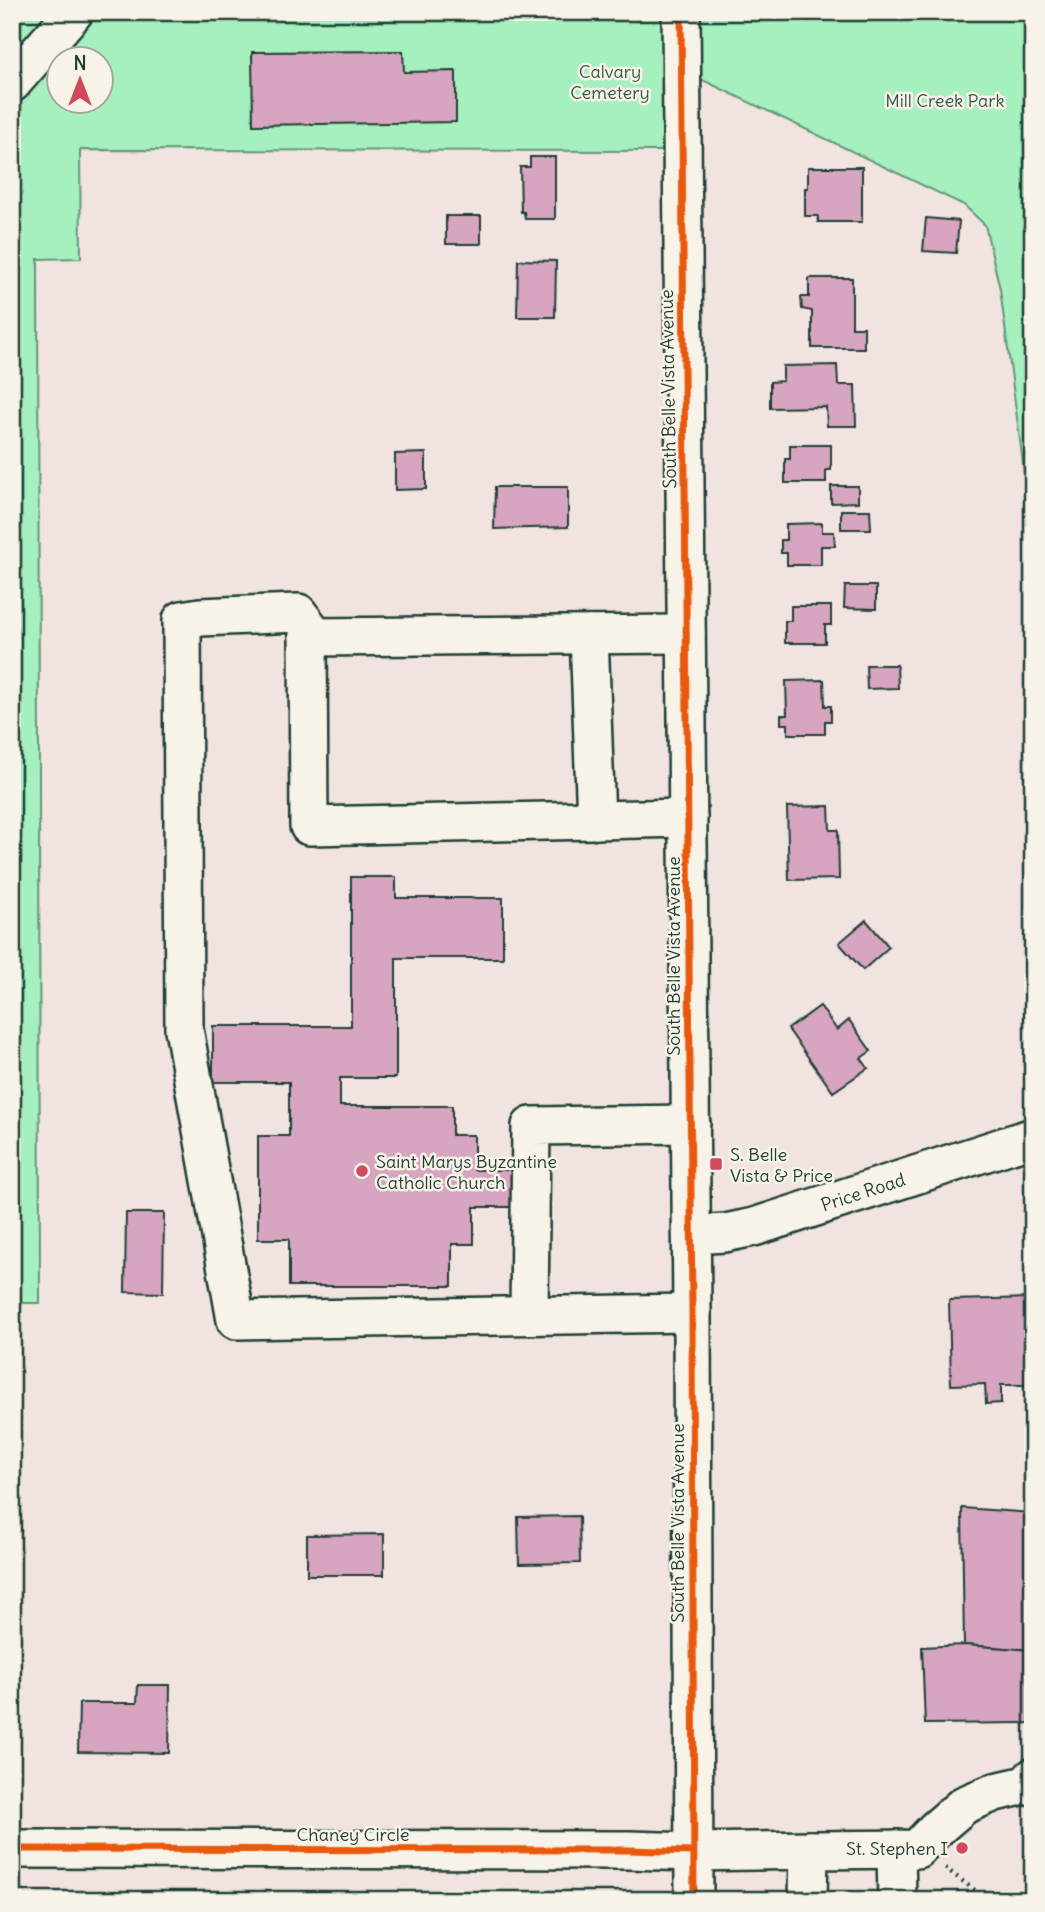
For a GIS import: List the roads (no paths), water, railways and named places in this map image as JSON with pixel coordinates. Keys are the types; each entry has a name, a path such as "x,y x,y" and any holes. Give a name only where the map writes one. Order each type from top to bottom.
{"street":[{"path":"12,83 74,12"},
{"name":"South Belle Vista Avenue","path":"681,12 692,1235 694,1900"},
{"path":"688,818 309,826 308,626 298,613 182,620 184,1029 236,1320 692,1312"},
{"path":"308,637 686,634"},
{"path":"589,635 596,820"},
{"path":"529,1315 531,1126 691,1124"},
{"name":"Price Road","path":"692,1235 725,1233 754,1227 1033,1137"},
{"name":"Chaney Circle","path":"12,1849 693,1852 917,1849 964,1805 996,1792 1026,1785 1033,1777"},
{"path":"896,1849 897,1900"},
{"path":"808,1900 809,1850"}],"place":[{"name":"S. Belle Vista & Price","path":"716,1164"},
{"name":"Saint Marys Byzantine Catholic Church","path":"362,1171"},
{"name":"St. Stephen I","path":"962,1848"}],"park label":[{"name":"Calvary Cemetery","path":"610,81"},
{"name":"Mill Creek Park","path":"945,100"}]}
